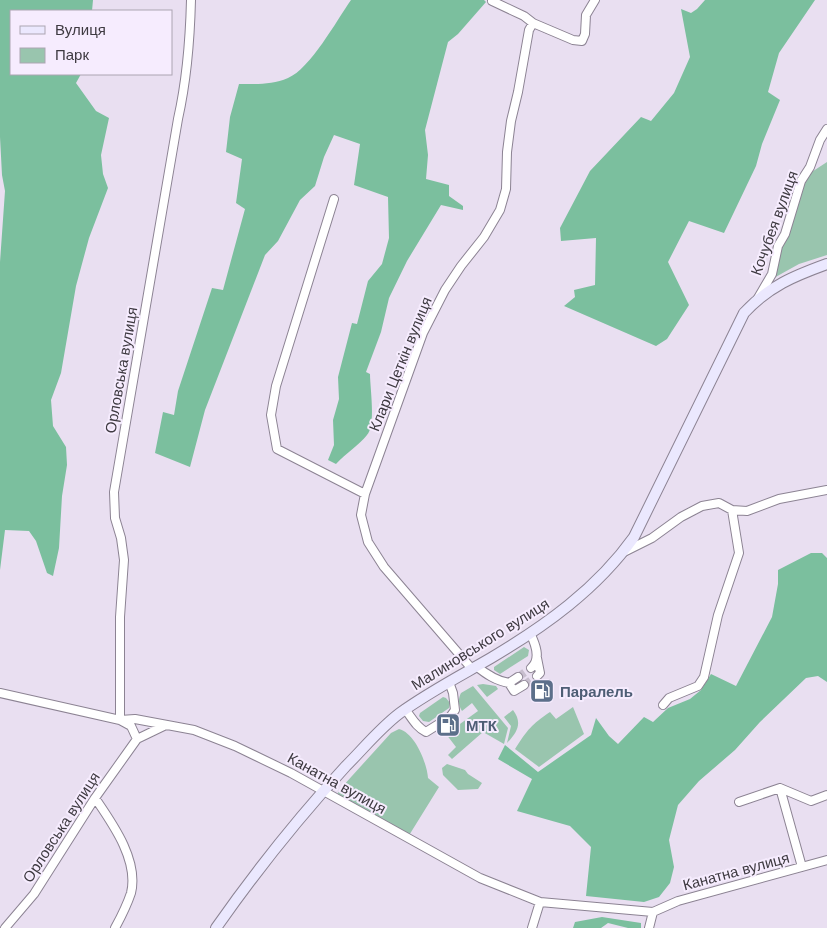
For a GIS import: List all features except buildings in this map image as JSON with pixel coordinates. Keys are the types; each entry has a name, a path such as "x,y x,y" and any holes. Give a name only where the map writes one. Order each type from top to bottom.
{"main road":[{"name":"Малиновського вулиця","path":"216,928 248,882 323,791 382,728 428,694 559,614 584,592 622,553 634,537 744,312 758,298 777,285 796,275 827,264"}],"street":[{"name":"Орловська вулиця","path":"120,720 120,617 124,560 122,538 115,518 114,492 176,128 185,86 192,0"},
{"path":"492,1 524,16 533,23 573,40 582,41 586,34 586,15 595,0"},
{"name":"Клари Цеткін вулиця","path":"524,685 514,691 509,683 488,676 474,667 384,567 368,542 361,515 365,494 424,333 445,290 460,266 484,237 500,210 506,189 507,152 514,106 529,30 533,23"},
{"name":"Кочубея вулиця","path":"758,298 772,274 778,246 785,234 801,181 810,167 820,140 827,129"},
{"path":"334,199 276,386 271,415 277,449 365,494"},
{"path":"622,553 652,538 681,517 702,506 719,503 732,510 747,511 779,500 827,490"},
{"path":"663,705 669,698 698,686 704,677 718,615 739,553 732,510"},
{"path":"530,633 536,645 540,673 536,676"},
{"path":"531,668 534,666 537,655"},
{"path":"509,683 518,677"},
{"path":"406,709 420,729 426,732 442,722 455,710 453,693 449,682"},
{"name":"Канатна вулиця","path":"0,694 120,720 135,719 194,730 272,762 480,878 540,902 653,912 678,900 827,860"},
{"path":"120,720 131,726 137,739"},
{"name":"Орловська вулиця","path":"5,928 34,894 95,798 137,739 166,725"},
{"path":"780,788 802,867"},
{"path":"738,802 780,788 811,801 827,795"},
{"path":"95,798 127,852 133,878 131,893 116,928"},
{"path":"532,928 540,902"},
{"path":"649,928 653,912"}],"green space":[{"path":"0,0 93,0 92,10 10,10 10,75 80,75 76,83 96,111 109,118 101,155 103,174 108,188 89,238 76,286 61,373 51,400 53,426 66,447 67,465 62,496 59,548 53,576 47,573 36,541 29,531 5,530 0,570 0,262 5,191 2,175 0,137"},
{"path":"351,0 484,0 486,2 458,34 448,42 425,130 428,155 426,179 449,185 449,196 463,206 463,210 441,205 407,261 389,298 381,332 366,372 370,374 372,415 370,430 364,439 336,464 328,460 334,445 333,420 339,399 338,377 352,323 357,324 368,281 382,264 389,238 388,197 354,185 360,144 334,135 324,157 315,186 300,200 278,241 265,255 205,410 190,467 155,453 163,412 174,415 178,391 212,288 223,290 245,209 236,203 242,159 226,152 230,117 239,84 276,82 296,73 314,55"},
{"path":"705,0 815,0 779,53 768,92 780,100 762,144 756,166 724,233 689,221 668,262 689,305 667,339 656,346 564,306 575,297 574,290 595,285 596,238 561,241 560,228 590,171 641,117 651,121 674,93 690,57 681,9 691,13"},
{"path":"827,162 827,255 799,264 772,279 804,177"},
{"path":"811,553 822,553 827,558 827,682 818,676 806,678 760,722 735,750 699,781 678,805 669,840 674,867 670,883 659,897 644,902 586,896 591,847 570,826 517,811 532,779 498,759 505,745 538,772 591,735 596,718 609,736 618,744 644,717 653,722 668,708 690,699 701,690 711,674 736,686 772,617 778,584 778,570"},
{"path":"524,647 529,650 528,656 500,674 494,670 494,667"},
{"path":"477,685 496,686 498,689 487,697"},
{"path":"473,686 508,728 504,744 483,732 452,759 448,755 456,747 446,734 478,711 472,703 462,711 459,704 461,693"},
{"path":"443,697 450,703 449,708 429,722 423,721 419,716 420,713"},
{"path":"573,707 584,734 539,767 515,749 530,728 550,712 556,719"},
{"path":"513,710 518,719 518,728 507,743 511,726 504,717"},
{"path":"399,729 410,736 415,742 423,757 428,778 439,787 408,837 339,799 338,793 391,733"},
{"path":"447,764 465,770 482,783 478,789 458,790 443,775 442,768"},
{"path":"602,917 641,923 641,928 628,928 608,923 601,928 573,928 575,922"}],"tunnel":[{"path":"518,677 531,668"},
{"path":"524,685 537,676"}],"place":[{"name":"Паралель","path":"542,691"},
{"name":"МТК","path":"448,725"}]}
